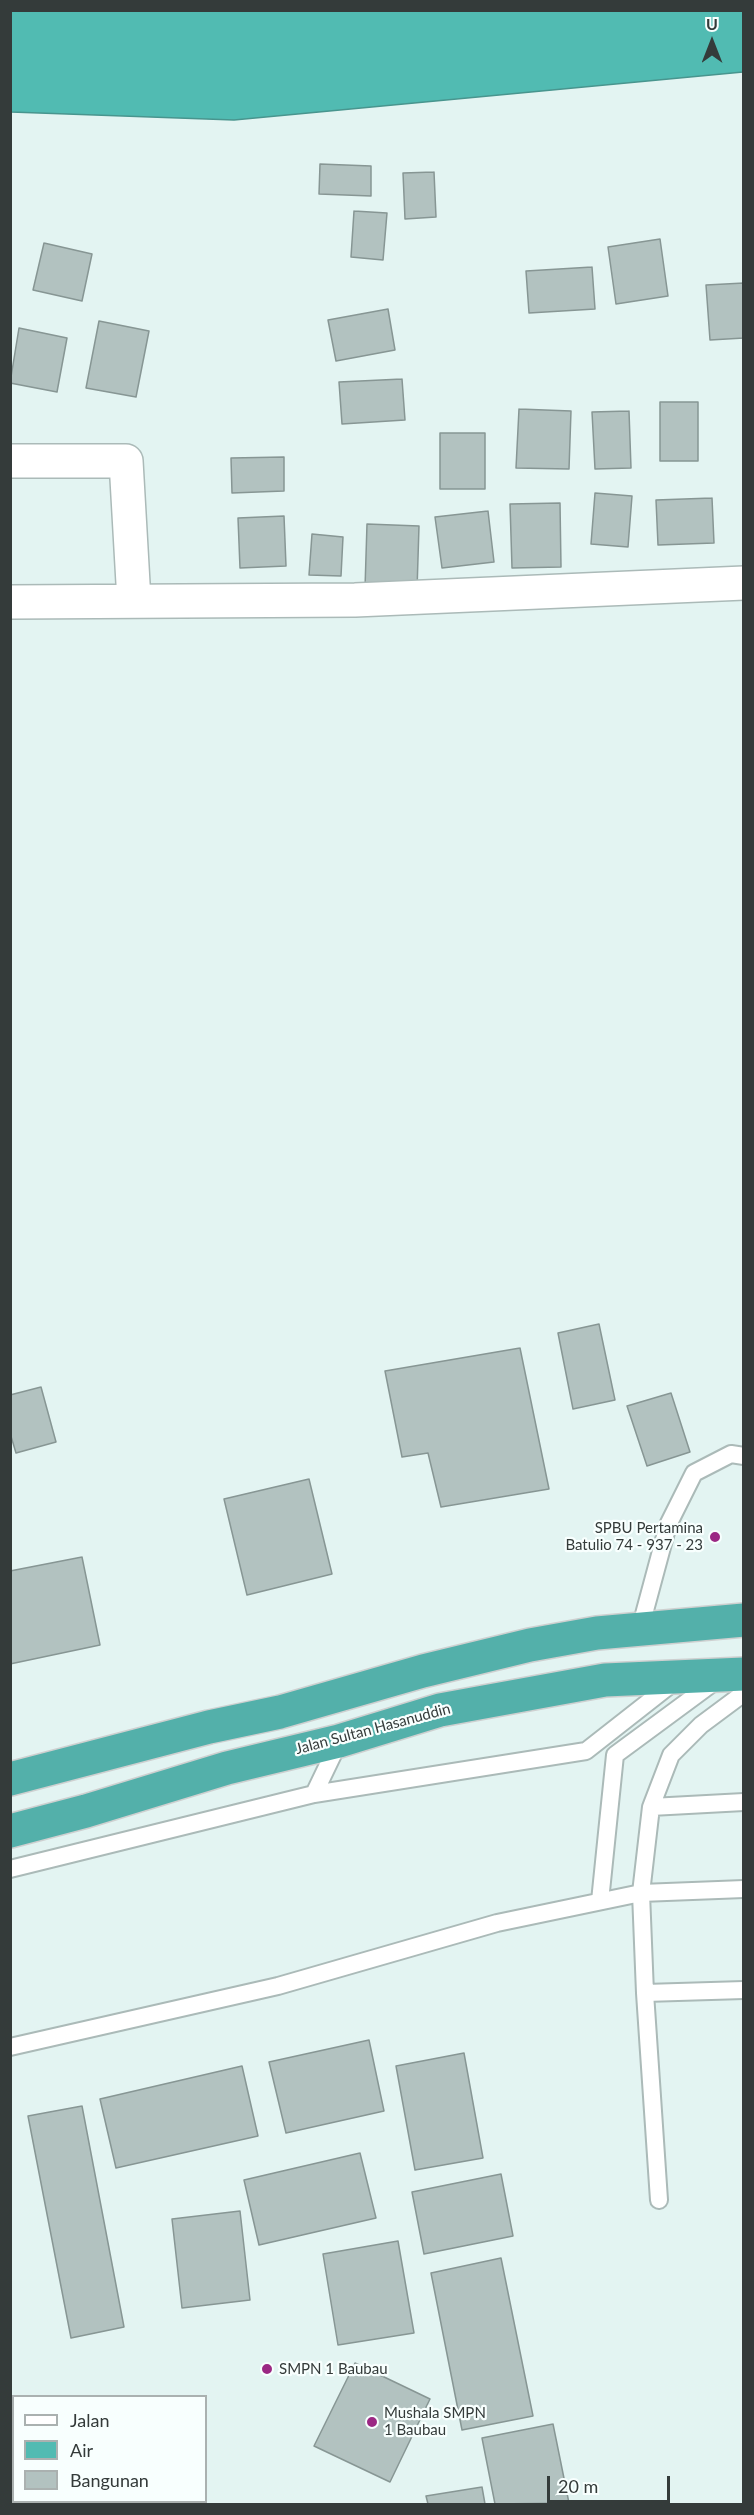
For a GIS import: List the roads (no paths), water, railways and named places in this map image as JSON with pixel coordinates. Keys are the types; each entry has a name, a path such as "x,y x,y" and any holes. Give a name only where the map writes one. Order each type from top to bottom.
{"highway":[{"path":"10,1779 209,1727 280,1712 423,1671 530,1645 597,1633 744,1620"},
{"name":"Jalan Sultan Hasanuddin","path":"10,1831 86,1812 227,1768 339,1741 440,1710 571,1684 606,1680 681,1676 737,1681"}],"street":[{"path":"10,461 126,461 134,601"},
{"path":"10,602 355,600 744,583"}],"lane":[{"path":"640,1629 668,1524 694,1473 731,1454 744,1456"},
{"path":"10,1869 314,1794 586,1751 681,1676"},
{"path":"659,2200 645,1993 641,1893 651,1807 671,1755 701,1725 737,1681"},
{"path":"600,1901 615,1755 737,1681"},
{"path":"314,1794 339,1741"},
{"path":"651,1807 744,1802"},
{"path":"10,2047 278,1986 497,1923 641,1893 744,1889"},
{"path":"645,1993 744,1990"}],"water":[{"path":"11,10 743,11 743,72 234,120 11,112"}],"place":[{"name":"SPBU Pertamina Batulio 74 - 937 - 23","path":"715,1537"},
{"name":"SMPN 1 Baubau","path":"267,2369"},
{"name":"Mushala SMPN 1 Baubau","path":"372,2422"}]}
